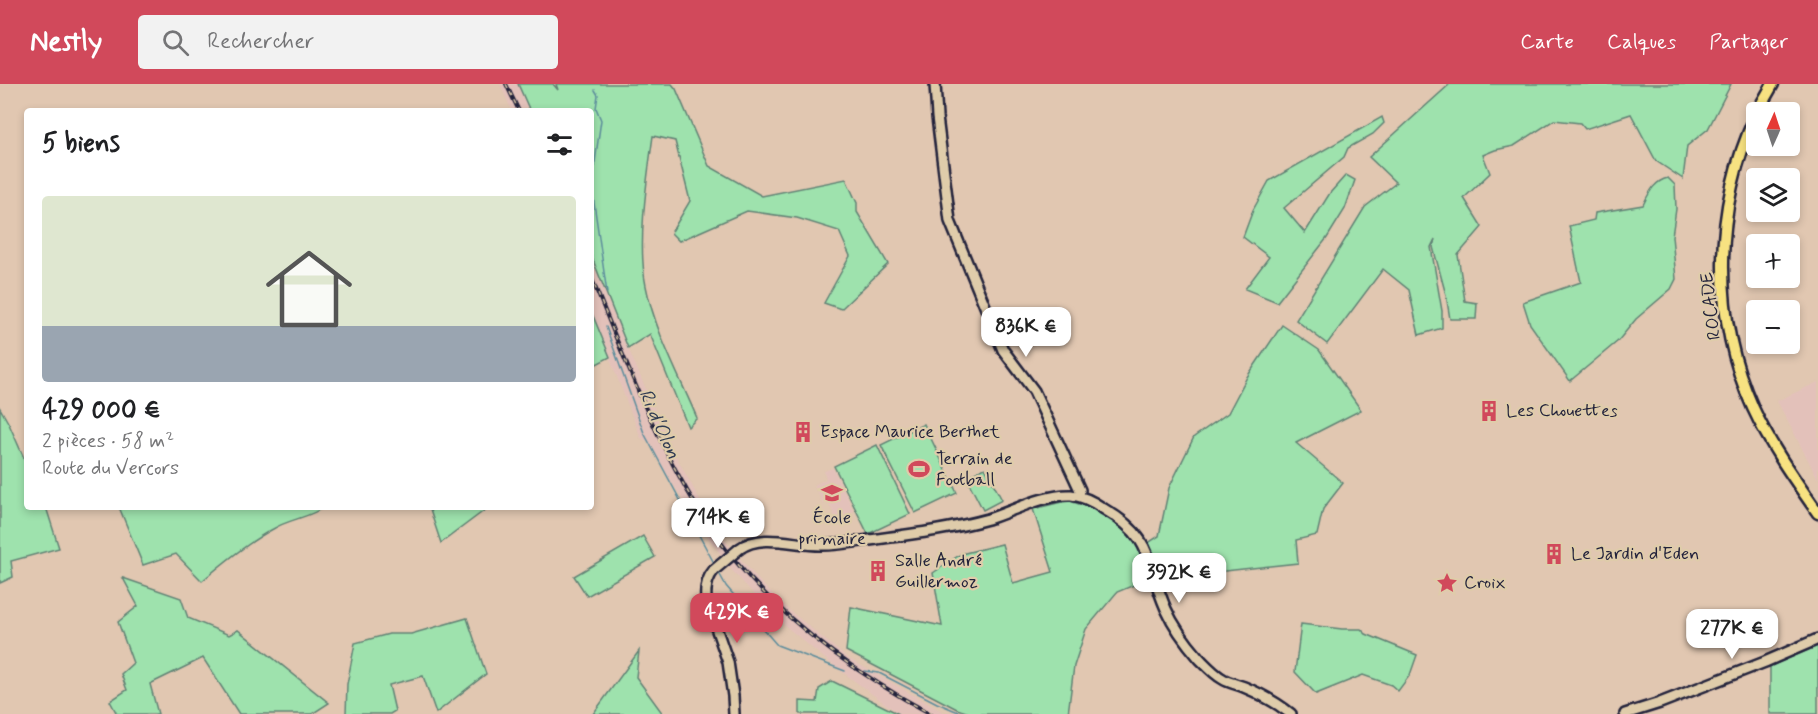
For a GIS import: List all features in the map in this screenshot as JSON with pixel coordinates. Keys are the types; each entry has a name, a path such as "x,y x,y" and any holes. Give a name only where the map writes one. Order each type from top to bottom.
{"main road":[{"path":"935,84 950,221 1003,350 1034,391 1080,490 1079,496"},
{"name":"ROCADE","path":"1763,102 1773,84"},
{"name":"ROCADE","path":"1746,139 1735,172 1726,213 1723,277 1728,326 1737,363 1752,406 1775,449 1818,513"},
{"path":"734,714 728,662 706,598 706,589 714,570 744,545 758,541 825,545 893,537 988,519 1062,495 1079,496 1111,512 1132,528 1140,537 1148,554 1162,598 1174,625 1208,667 1224,680 1270,698 1291,714"},
{"path":"1625,714 1817,640"}],"shaded area":[{"path":"500,84 518,84 528,107 511,108"},
{"path":"594,263 671,447 709,517 731,548 722,556 696,521 649,442 641,438 594,319"},
{"path":"1818,382 1818,479 1777,401"},
{"name":"École primaire","path":"833,468 854,511 837,520 828,502 823,504 814,485 826,479 824,471"},
{"path":"738,556 789,610 846,657 947,714 899,714 829,662 777,619 727,565"}],"green space":[{"path":"518,84 553,84 558,90 556,84 672,84 709,166 762,196 846,179 857,203 857,212 888,264 841,309 824,303 850,256 839,231 797,218 747,211 679,241 671,233 690,201 675,141 653,136 644,211 643,269 655,320 697,418 688,427 650,334 628,348 594,263 594,108 529,108"},
{"path":"1450,84 1731,84 1708,129 1687,146 1683,179 1656,161 1631,114 1585,129 1580,123 1554,120 1514,146 1483,155 1490,173 1464,198 1482,227 1458,255 1465,301 1477,303 1476,319 1450,319 1433,247 1435,239 1431,247 1442,311 1442,328 1419,335 1409,290 1383,269 1327,344 1296,320 1365,207 1396,183 1369,157"},
{"path":"1382,117 1384,123 1373,134 1348,148 1344,157 1284,208 1305,233 1330,193 1346,175 1355,180 1345,209 1327,238 1277,302 1245,289 1269,257 1243,237 1253,210 1269,181"},
{"path":"1668,178 1675,185 1676,209 1672,236 1676,279 1671,289 1636,319 1618,341 1570,381 1530,324 1523,302 1581,282 1569,226 1594,220 1595,213 1643,205 1656,185"},
{"path":"594,318 610,357 594,365"},
{"path":"1282,325 1319,350 1361,410 1296,443 1343,483 1323,509 1317,535 1296,540 1298,563 1198,574 1164,587 1148,543 1159,536 1169,488 1194,437 1228,413 1247,377"},
{"path":"0,408 24,458 24,510 47,510 59,548 11,561 13,577 0,583"},
{"name":"Terrain de Football","path":"924,424 957,493 915,513 881,445"},
{"name":"Terrain de Football","path":"877,445 910,514 868,534 834,466"},
{"path":"985,468 1002,500 983,510 966,477"},
{"path":"1070,500 1103,512 1135,541 1151,578 1117,592 1086,629 1074,666 1068,714 972,714 957,709 846,651 851,607 942,626 933,573 961,554 1002,544 1013,583 1053,572 1033,509"},
{"path":"120,510 319,510 263,534 202,581 176,554 143,565"},
{"path":"430,510 485,510 441,543"},
{"path":"643,536 655,557 587,596 574,576"},
{"path":"123,578 181,598 188,618 229,635 238,630 329,703 312,714 239,714 203,658 150,684 158,714 117,714 110,701 127,690 121,674 133,663 118,622 138,606"},
{"path":"467,618 486,674 436,713 423,676 389,685 395,711 390,714 346,714 347,684 355,643 389,634 411,634"},
{"path":"1301,624 1361,629 1366,634 1417,655 1410,675 1398,691 1391,685 1363,675 1316,694 1295,672"},
{"path":"1818,646 1818,714 1770,714 1770,666"},
{"path":"639,651 636,677 663,714 593,714"},
{"path":"832,681 899,714 800,714 800,701 817,702 819,689"}],"waterway":[{"name":"Ri d'Olon","path":"594,169 601,120 596,108 598,95 595,90"},
{"name":"Ri d'Olon","path":"594,203 607,293"},
{"name":"Ri d'Olon","path":"606,327 644,433 714,563"},
{"name":"Ri d'Olon","path":"719,573 726,586 777,645 845,671"},
{"name":"Ri d'Olon","path":"865,671 879,673 963,714"}],"railway":[{"path":"506,84 518,108"},
{"path":"594,284 668,456 700,512 722,544 746,574 802,628 864,674 931,714"}],"place":[{"name":"Les Chouettes","path":"1489,411"},
{"name":"Espace Maurice Berthet","path":"803,432"},
{"name":"Terrain de Football","path":"919,469"},
{"name":"École primaire","path":"832,493"},
{"name":"Le Jardin d'Eden","path":"1554,554"},
{"name":"Salle André Guillermoz","path":"878,571"},
{"name":"Croix","path":"1447,583"}]}
